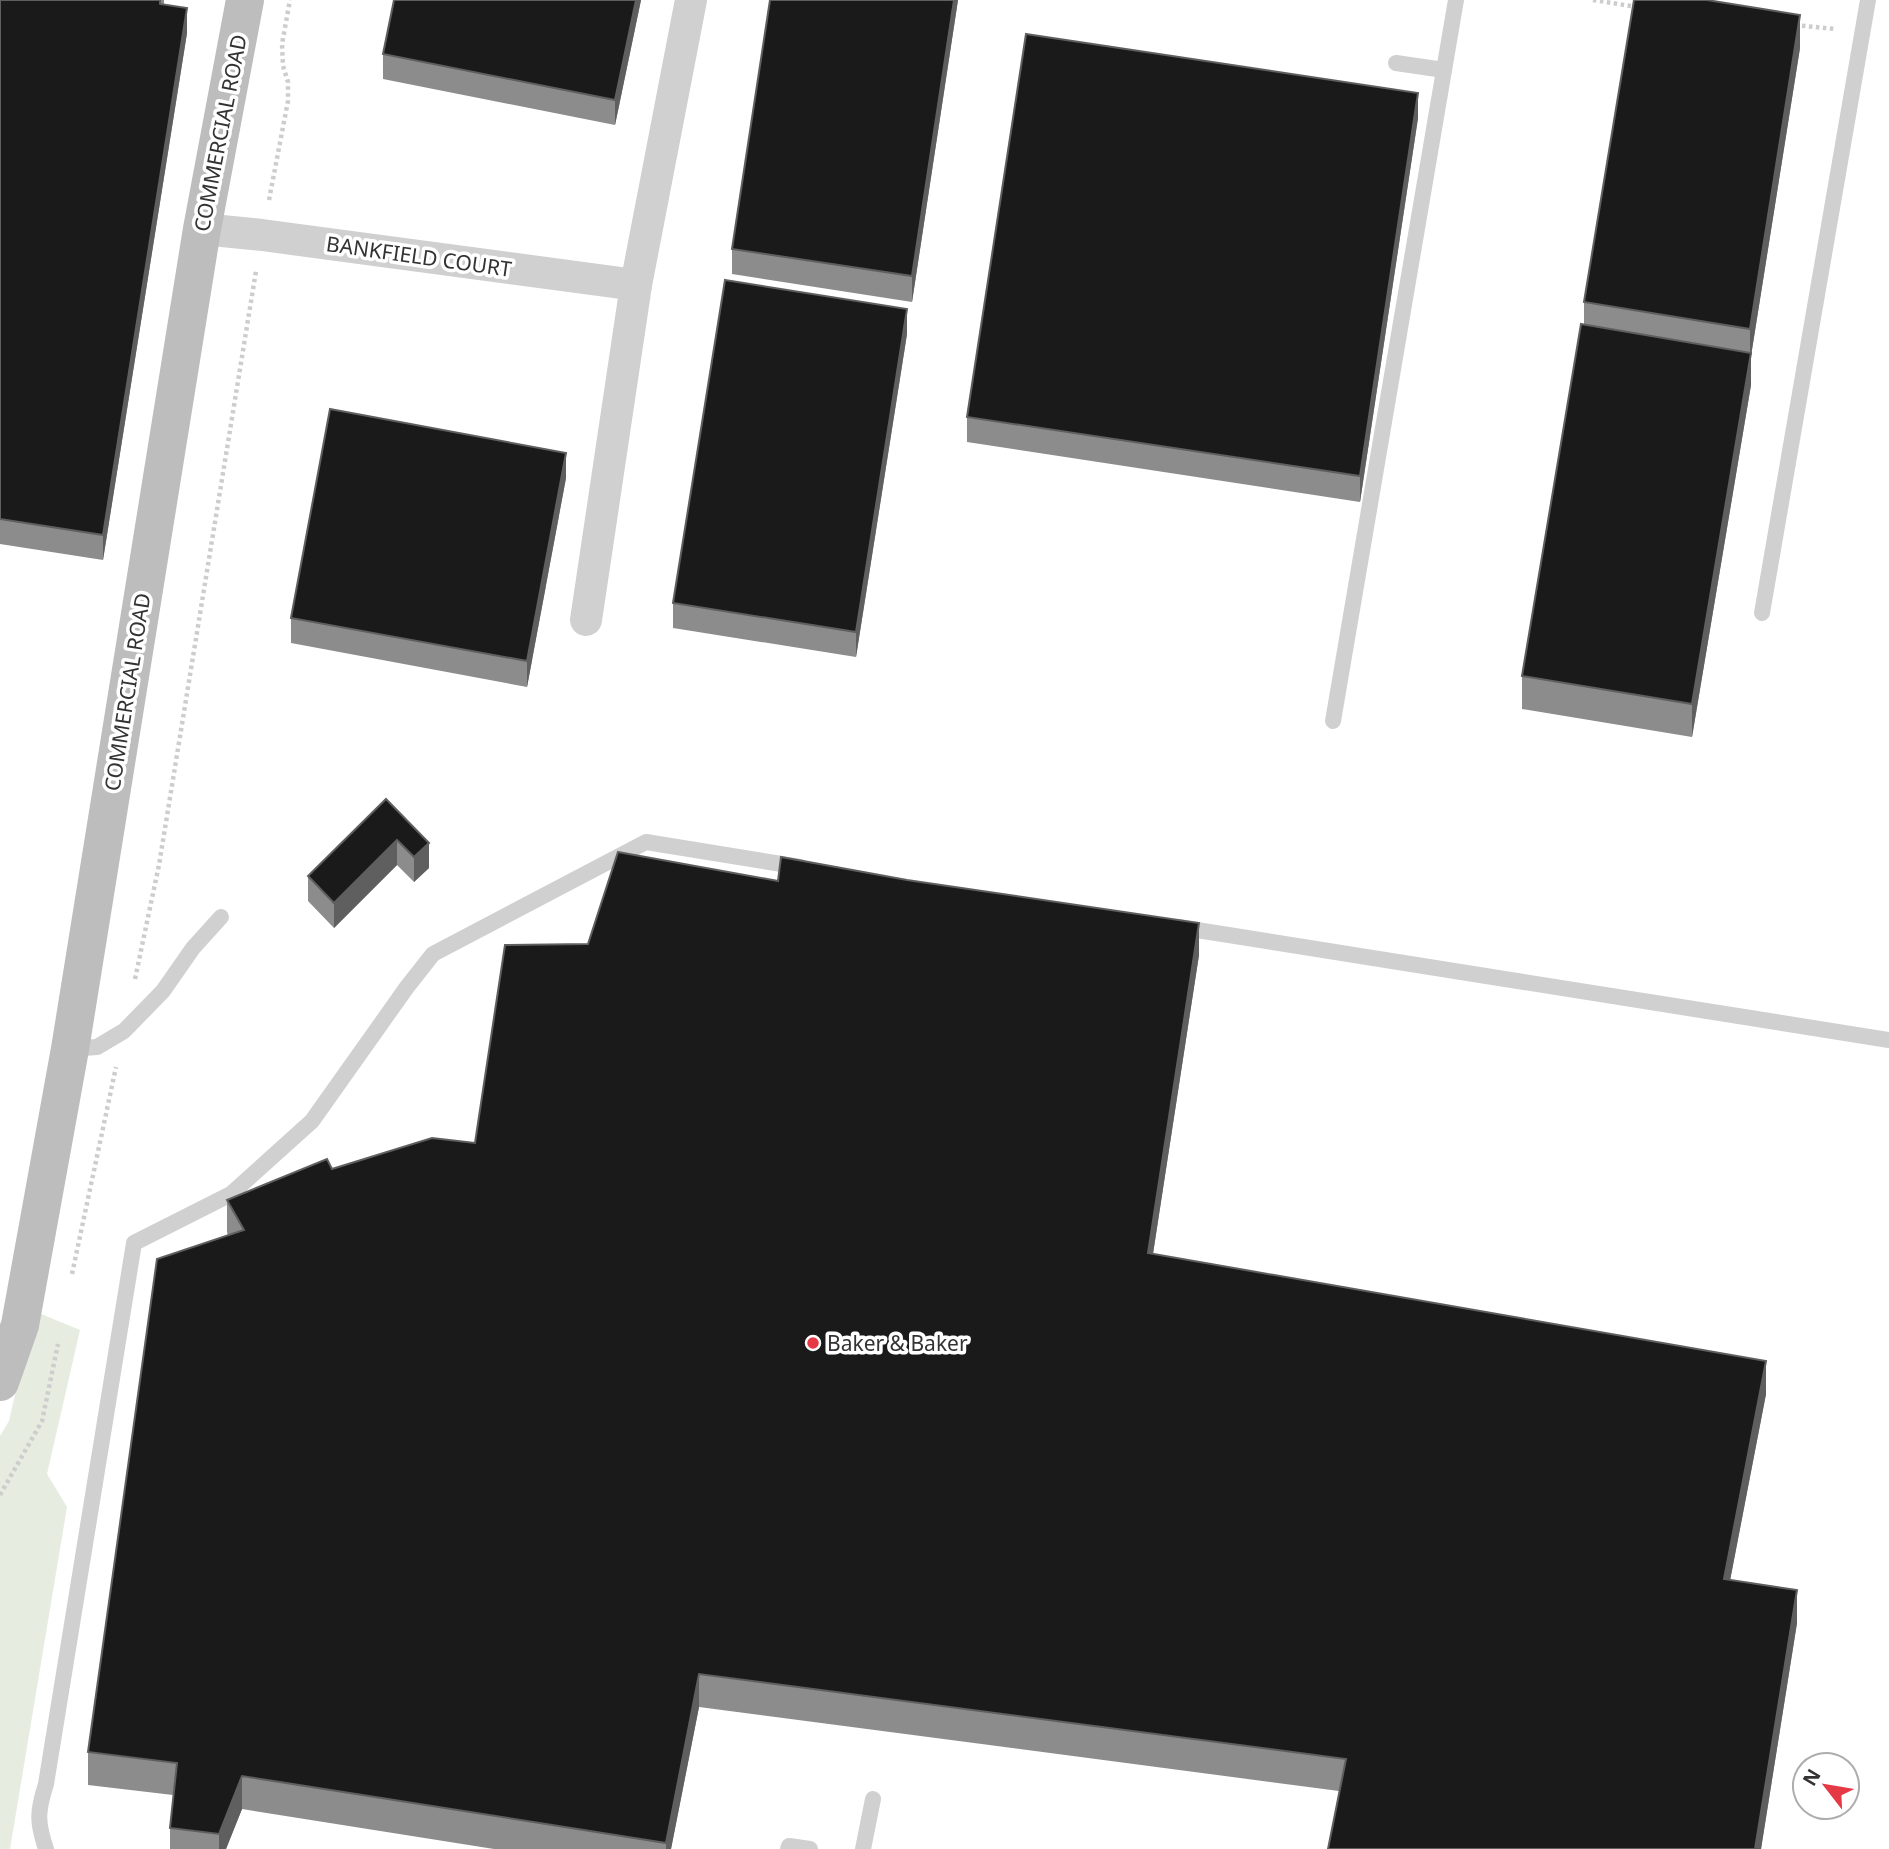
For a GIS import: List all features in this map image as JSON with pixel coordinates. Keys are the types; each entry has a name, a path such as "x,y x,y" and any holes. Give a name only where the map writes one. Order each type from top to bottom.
{"street":[{"name":"COMMERCIAL ROAD","path":"0,1382 20,1325 70,1049 202,229 245,0"},
{"path":"586,620 636,285 691,0"},
{"name":"BANKFIELD COURT","path":"202,229 636,285"}],"lane":[{"path":"1333,721 1456,0"},
{"path":"1762,613 1868,0"},
{"path":"1396,63 1444,70"},
{"path":"46,1849 39,1829 39,1806 46,1784 134,1243 231,1194 312,1121 433,954 646,842 812,869"},
{"path":"70,1049 97,1047 124,1031 163,991 193,948 221,917"},
{"path":"1157,924 1889,1041"},
{"path":"863,1849 873,1798"},
{"path":"788,1849 789,1846 810,1849"}],"path":[{"path":"71,1280 159,865 262,235 288,101 282,44 290,0"},
{"path":"1592,0 1647,8"},
{"path":"1795,25 1862,32"},
{"path":"0,1495 42,1421 60,1331"}],"shaded area":[{"path":"34,1311 80,1330 47,1474 67,1507 10,1849 0,1849 0,1436 9,1421"}],"building":[{"path":"0,0 160,0 160,4 187,8 103,535 0,519"},
{"path":"394,0 636,0 615,100 383,54"},
{"path":"770,0 954,0 912,276 732,249"},
{"path":"1634,0 1707,0 1800,15 1750,329 1584,302"},
{"path":"1026,34 1418,93 1360,476 967,417"},
{"path":"725,280 907,309 856,632 673,603"},
{"path":"1581,324 1751,353 1692,704 1522,676"},
{"path":"330,409 566,453 527,661 291,618"},
{"path":"386,799 429,843 414,857 397,840 334,903 308,876"},
{"name":"Baker & Baker","path":"618,852 778,881 781,857 907,880 1199,923 1148,1253 1766,1361 1724,1579 1797,1590 1755,1849 1328,1849 1346,1759 699,1674 666,1843 242,1776 219,1834 170,1828 177,1763 88,1752 157,1259 244,1230 227,1200 327,1159 332,1169 432,1138 475,1143 505,945 588,944"}],"place":[{"name":"Baker & Baker","path":"813,1343"}]}
